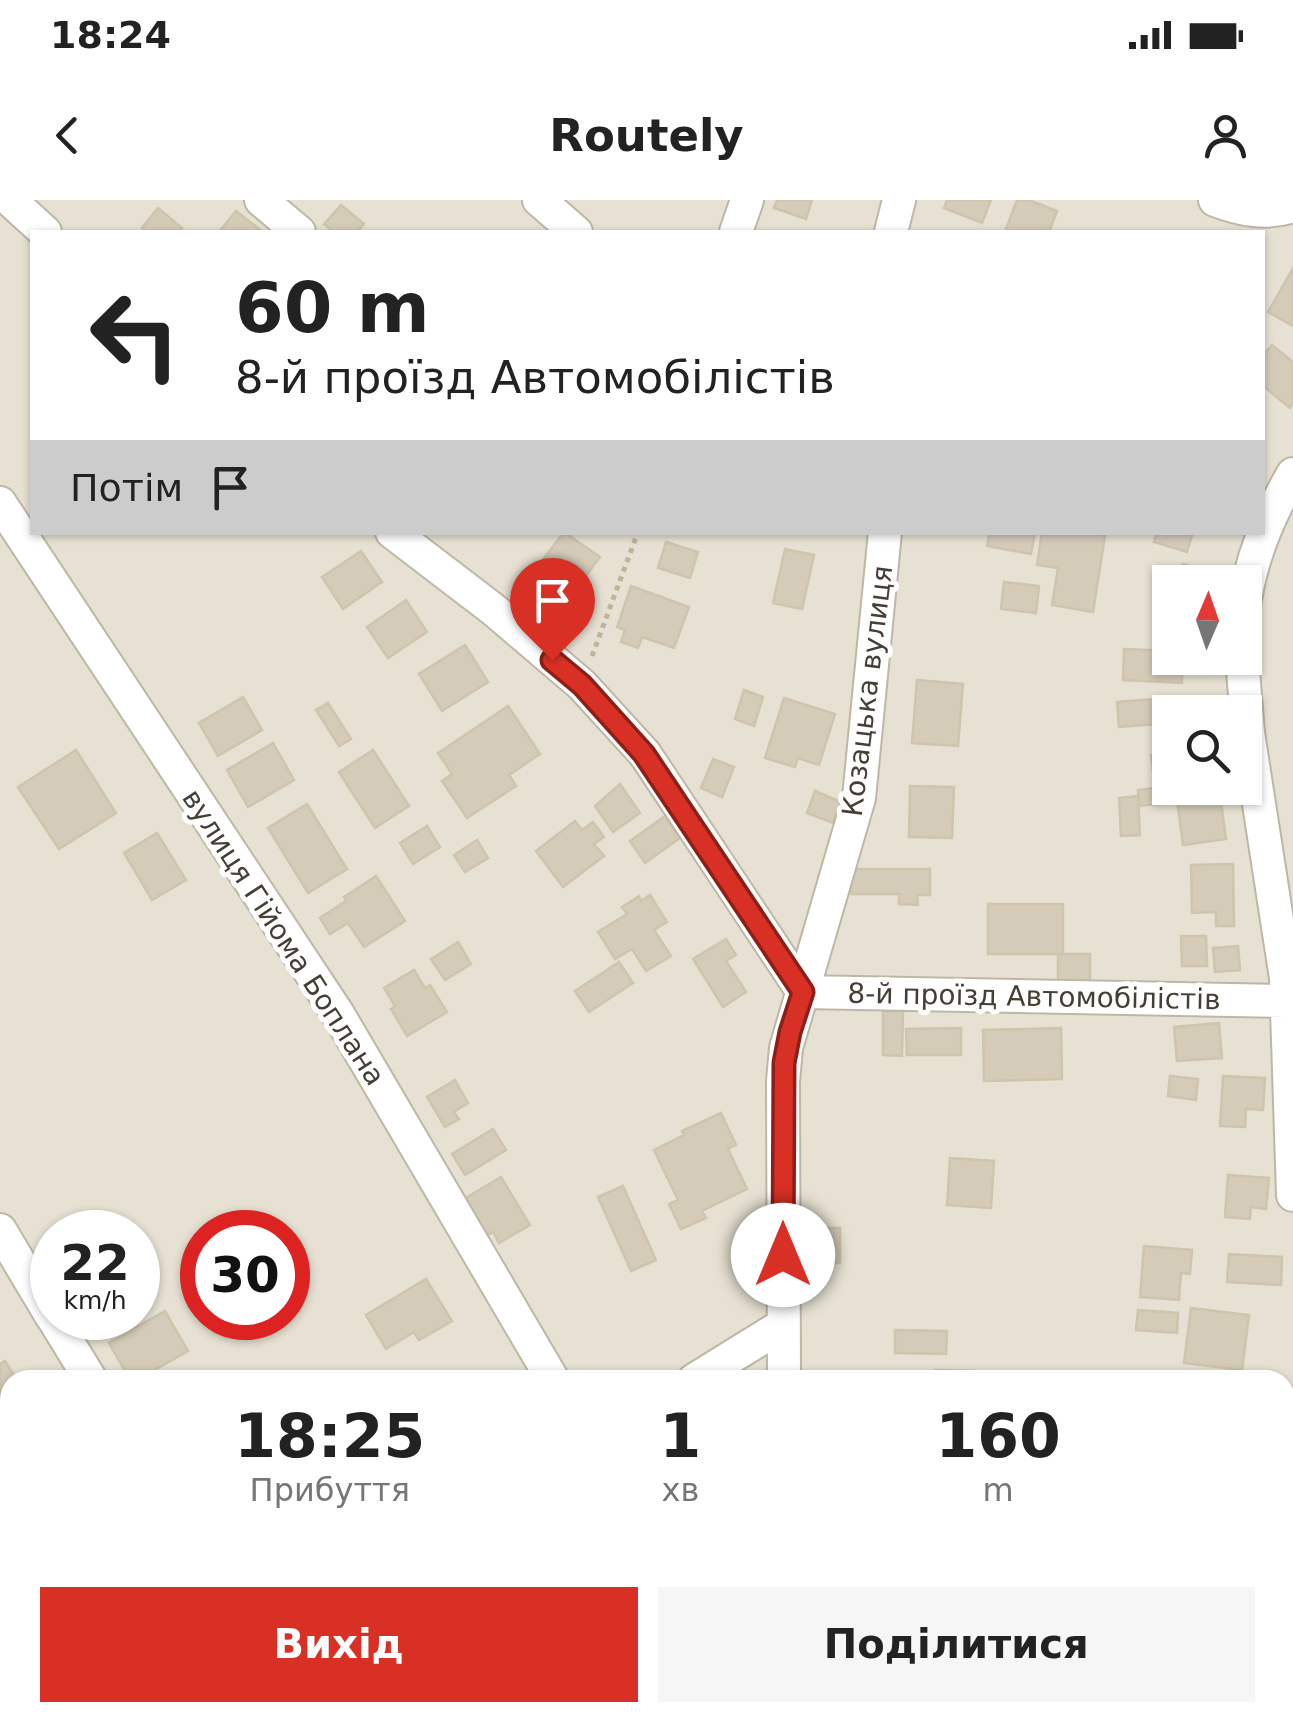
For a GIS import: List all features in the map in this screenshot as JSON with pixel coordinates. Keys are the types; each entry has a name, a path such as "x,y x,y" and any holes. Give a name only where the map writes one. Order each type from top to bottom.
{"street":[{"path":"10,200 43,230"},
{"path":"261,200 297,230"},
{"path":"540,200 574,230"},
{"path":"737,230 747,200"},
{"path":"891,230 898,200"},
{"path":"1216,200 1256,210 1293,206"},
{"path":"1265,531 1293,474"},
{"name":"вулиця Гійома Боплана","path":"0,504 338,1014 547,1370"},
{"path":"396,535 494,610 582,685 644,754 803,992"},
{"name":"Козацька вулиця","path":"784,1370 786,1048 859,798 885,535"},
{"path":"1253,565 1263,535"},
{"path":"1243,675 1248,732 1284,956 1293,1195"},
{"name":"8-й проїзд Автомобілістів","path":"803,992 1288,1001"},
{"path":"0,1230 30,1279"},
{"path":"710,1370 783,1325"},
{"path":"67,1340 85,1370"}],"path":[{"path":"582,685 637,535"}],"shaded area":[{"path":"0,200 1293,200 1293,1370 0,1370"}],"building":[{"path":"777,200 812,200 806,219 774,208"},
{"path":"947,200 991,200 982,223 944,208"},
{"path":"1017,200 1029,200 1057,211 1050,230 1006,230"},
{"path":"341,205 364,224 359,230 332,230 324,224"},
{"path":"158,208 182,228 144,230"},
{"path":"236,211 260,230 221,230"},
{"path":"1293,268 1293,326 1268,312"},
{"path":"1272,345 1293,362 1290,408 1265,387 1265,353"},
{"path":"562,535 568,535 600,557 567,601 532,574"},
{"path":"989,535 1034,535 1031,554 987,546"},
{"path":"1042,535 1105,536 1093,612 1052,605 1058,568 1037,565"},
{"path":"1156,535 1192,535 1187,552 1154,542"},
{"path":"666,542 698,552 690,578 658,568"},
{"path":"785,549 814,555 802,609 773,603"},
{"path":"361,551 382,582 343,609 322,577"},
{"path":"1004,582 1039,586 1036,613 1001,609"},
{"path":"631,586 689,607 674,648 642,637 638,648 621,642 625,630 617,627"},
{"path":"406,600 427,632 388,658 367,627"},
{"path":"465,645 488,682 442,711 419,674"},
{"path":"1124,649 1152,650 1152,675 1182,675 1182,683 1123,680"},
{"path":"917,680 963,684 958,746 912,743"},
{"path":"744,690 763,697 754,726 735,719"},
{"path":"243,697 262,730 218,756 199,723"},
{"path":"784,698 835,714 819,765 798,758 795,767 765,758"},
{"path":"1152,699 1152,724 1119,727 1117,702"},
{"path":"328,703 351,739 339,746 316,710"},
{"path":"508,706 540,754 509,775 516,786 467,818 442,781 452,774 438,753"},
{"path":"273,743 294,780 248,807 227,770"},
{"path":"76,750 116,813 59,849 18,787"},
{"path":"373,750 409,806 375,828 339,772"},
{"path":"713,759 734,767 722,797 701,788"},
{"path":"620,784 640,813 613,832 595,806"},
{"path":"910,786 954,787 952,838 909,837"},
{"path":"1152,788 1152,805 1139,806 1138,790"},
{"path":"815,791 841,802 833,823 807,813"},
{"path":"1138,796 1140,835 1121,836 1119,798"},
{"path":"307,804 347,869 308,893 268,828"},
{"path":"1178,805 1221,805 1226,839 1183,845"},
{"path":"665,816 680,838 645,863 630,841"},
{"path":"575,821 582,830 593,822 604,837 594,844 604,856 563,887 536,851"},
{"path":"427,826 440,847 413,864 400,843"},
{"path":"157,833 186,880 152,900 124,853"},
{"path":"477,840 488,858 465,872 454,855"},
{"path":"1233,864 1234,926 1216,926 1216,912 1192,913 1191,865"},
{"path":"851,869 930,869 930,895 917,895 918,905 899,904 899,894 851,894"},
{"path":"376,876 405,921 364,947 348,923 330,934 320,918"},
{"path":"650,895 667,922 654,930 671,956 646,971 632,949 615,959 598,932 627,914 622,907 639,896 641,901"},
{"path":"988,904 1063,904 1063,954 988,954"},
{"path":"1181,936 1206,936 1207,966 1182,966"},
{"path":"726,939 736,955 726,961 746,992 723,1007 693,959"},
{"path":"458,942 471,964 445,980 431,959"},
{"path":"1238,946 1240,970 1215,972 1213,948"},
{"path":"1058,954 1090,954 1090,980 1058,981"},
{"path":"619,962 633,983 589,1012 575,991"},
{"path":"414,970 425,988 430,985 447,1012 407,1036 384,988"},
{"path":"883,1011 903,1011 902,1056 883,1055"},
{"path":"1219,1023 1222,1058 1177,1061 1174,1027"},
{"path":"961,1028 961,1055 907,1055 906,1029"},
{"path":"1061,1028 1062,1079 984,1081 983,1030"},
{"path":"1170,1076 1198,1079 1196,1100 1168,1096"},
{"path":"1223,1076 1265,1078 1263,1110 1246,1109 1245,1127 1220,1126"},
{"path":"455,1080 468,1103 454,1112 459,1119 445,1127 427,1097"},
{"path":"721,1113 736,1145 728,1149 747,1189 702,1211 706,1218 681,1229 669,1204 678,1200 654,1150 684,1135 682,1131"},
{"path":"493,1129 506,1150 465,1175 452,1154"},
{"path":"950,1158 994,1161 991,1208 947,1205"},
{"path":"1228,1175 1269,1178 1266,1209 1251,1207 1250,1219 1225,1217"},
{"path":"501,1177 530,1225 499,1243 493,1232 486,1236 464,1199"},
{"path":"623,1186 656,1260 631,1271 598,1197"},
{"path":"811,1228 840,1228 840,1263 811,1263"},
{"path":"1144,1246 1192,1250 1190,1274 1181,1273 1179,1300 1140,1297"},
{"path":"1229,1254 1282,1257 1281,1285 1227,1282"},
{"path":"426,1279 452,1321 419,1340 414,1332 386,1349 366,1315"},
{"path":"1191,1308 1249,1315 1242,1370 1184,1363"},
{"path":"1138,1310 1178,1313 1177,1333 1136,1330"},
{"path":"165,1311 188,1351 155,1370 124,1370 109,1343 160,1340 160,1314"},
{"path":"895,1330 947,1331 946,1354 895,1353"},
{"path":"5,1361 11,1370 0,1370"}],"route":[{"path":"552,660 582,685 644,754 803,992 784,1063 783,1255"}]}
